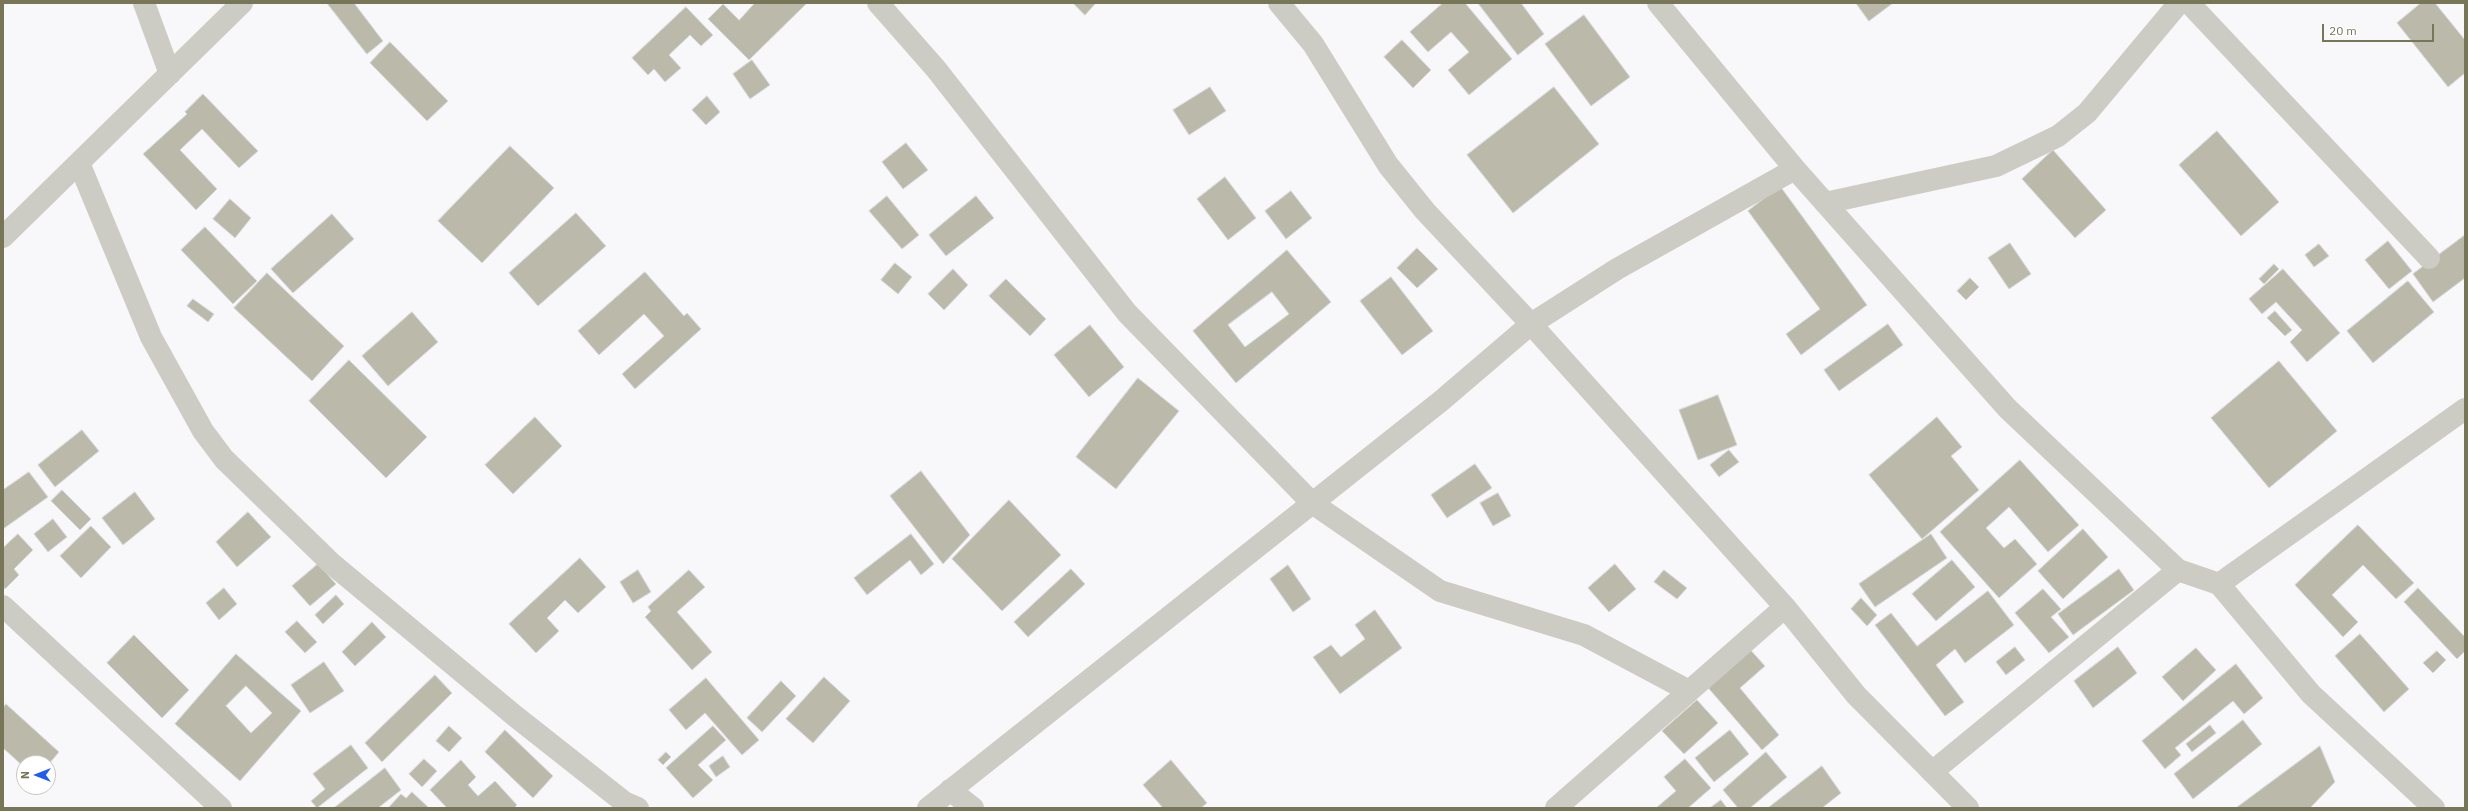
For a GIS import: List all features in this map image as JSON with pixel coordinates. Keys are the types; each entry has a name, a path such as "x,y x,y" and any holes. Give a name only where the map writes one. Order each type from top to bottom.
{"street":[{"path":"144,3 170,74"},
{"path":"3,237 242,3"},
{"path":"878,3 936,70 1127,313 1312,503 1440,591 1584,635 1689,691"},
{"path":"1279,3 1313,44 1393,170 1425,211 1531,324 1785,607 1856,694 1968,808"},
{"path":"1658,3 1795,169 2007,408 2178,570 2219,584 2311,694 2434,808"},
{"path":"1825,203 1996,166 2058,136 2087,113 2179,3"},
{"path":"2188,3 2429,258"},
{"path":"79,163 151,337 202,431 224,459 331,563 515,716 629,806"},
{"path":"928,808 1441,401 1531,324 1617,269 1795,169"},
{"path":"2219,584 2465,409"},
{"path":"1932,772 2178,570"},
{"path":"3,606 221,808"},
{"path":"1556,808 1785,607"},
{"path":"950,790 973,808"}],"building":[{"path":"327,3 354,3 383,41 367,54"},
{"path":"755,3 807,3 749,60 708,19 723,4 739,20"},
{"path":"1073,3 1096,3 1085,15"},
{"path":"1443,3 1465,3 1512,59 1469,95 1448,70 1469,52 1451,32 1428,52 1410,32"},
{"path":"1478,3 1521,3 1544,34 1518,55"},
{"path":"1856,3 1893,3 1869,21"},
{"path":"2421,3 2435,3 2465,40 2465,73 2448,87 2397,23"},
{"path":"686,7 713,35 701,46 690,35 669,55 681,68 665,82 654,69 648,75 632,58"},
{"path":"1584,15 1630,77 1591,106 1545,44"},
{"path":"1402,40 1431,70 1413,88 1384,57"},
{"path":"390,42 448,101 427,121 370,63"},
{"path":"752,60 770,85 750,99 733,74"},
{"path":"1210,87 1226,111 1189,135 1173,110"},
{"path":"1554,87 1599,144 1513,213 1467,155"},
{"path":"203,94 258,151 239,168 202,129 180,150 217,189 196,210 143,154 187,114 185,112"},
{"path":"707,96 720,112 706,125 692,110"},
{"path":"2217,131 2279,202 2241,236 2179,165"},
{"path":"906,143 928,170 903,189 882,162"},
{"path":"510,146 554,188 482,263 438,221"},
{"path":"2053,150 2106,210 2075,238 2022,179"},
{"path":"1225,177 1256,218 1228,240 1197,199"},
{"path":"1780,186 1867,305 1801,355 1786,334 1820,309 1748,211"},
{"path":"1291,191 1312,218 1286,239 1265,211"},
{"path":"887,196 919,235 902,249 869,211"},
{"path":"976,196 994,218 946,256 929,235"},
{"path":"230,199 251,218 235,238 213,219"},
{"path":"576,213 606,246 538,306 509,273"},
{"path":"332,214 354,239 293,293 271,269"},
{"path":"205,227 257,281 233,304 181,250"},
{"path":"2465,235 2465,278 2433,302 2413,274"},
{"path":"2388,241 2412,271 2389,289 2365,260"},
{"path":"2010,243 2031,274 2009,289 1988,258"},
{"path":"2319,244 2329,256 2314,267 2305,255"},
{"path":"1417,248 1438,269 1417,288 1397,268"},
{"path":"1287,250 1331,302 1236,383 1193,331","holes":["1272,292 1289,314 1245,347 1228,325"]},
{"path":"895,263 912,277 898,294 881,280"},
{"path":"2274,264 2279,269 2264,284 2259,279"},
{"path":"953,269 968,285 944,310 928,294"},
{"path":"2283,269 2340,333 2307,362 2290,342 2302,330 2276,302 2262,314 2249,299"},
{"path":"645,272 684,316 687,313 701,329 635,389 622,374 664,336 644,314 599,355 578,331"},
{"path":"267,273 344,346 312,381 234,308"},
{"path":"1391,277 1433,331 1402,355 1360,301"},
{"path":"1970,278 1979,287 1966,300 1957,291"},
{"path":"1006,279 1046,319 1030,336 989,296"},
{"path":"2408,281 2434,312 2373,363 2347,331"},
{"path":"193,299 214,314 208,322 187,306"},
{"path":"2275,311 2292,330 2285,336 2267,318"},
{"path":"412,312 438,342 388,386 362,356"},
{"path":"1888,324 1903,345 1839,391 1824,370"},
{"path":"1090,325 1124,367 1089,397 1054,355"},
{"path":"349,360 427,437 386,478 309,401"},
{"path":"2279,361 2337,431 2269,488 2211,418"},
{"path":"1138,378 1179,411 1116,489 1076,457"},
{"path":"1718,395 1737,445 1698,460 1679,410"},
{"path":"535,417 562,446 513,494 485,465"},
{"path":"1937,417 1962,447 1951,456 1979,490 1922,539 1869,475"},
{"path":"82,430 99,451 55,487 38,465"},
{"path":"1729,450 1739,462 1719,477 1710,465"},
{"path":"2020,460 2079,525 2048,552 2009,507 1986,528 2004,548 2015,539 2037,564 1999,598 1940,532"},
{"path":"1475,464 1492,488 1447,518 1431,495"},
{"path":"921,471 970,535 943,564 890,496"},
{"path":"29,472 48,497 3,529 3,490"},
{"path":"62,490 91,519 80,530 51,501"},
{"path":"135,492 155,519 123,545 102,518"},
{"path":"1498,493 1511,516 1493,526 1480,503"},
{"path":"1009,500 1061,555 1002,611 952,559"},
{"path":"248,512 271,537 237,567 216,542"},
{"path":"53,519 67,537 48,552 34,534"},
{"path":"2358,525 2414,583 2396,599 2363,565 2332,595 2358,622 2343,637 2295,585"},
{"path":"91,526 111,547 81,578 60,556"},
{"path":"2083,529 2108,557 2063,599 2038,571"},
{"path":"18,534 33,550 14,569 19,575 5,589 3,586 3,548"},
{"path":"911,534 934,564 921,575 910,560 867,595 854,578"},
{"path":"1931,534 1947,558 1875,607 1859,584"},
{"path":"580,558 606,587 578,613 565,600 547,618 559,631 536,653 509,624"},
{"path":"1952,560 1975,587 1936,621 1912,594"},
{"path":"318,564 336,584 310,606 292,586"},
{"path":"1615,564 1636,589 1609,612 1588,588"},
{"path":"1288,565 1311,599 1293,612 1270,579"},
{"path":"1071,569 1085,584 1028,637 1014,622"},
{"path":"2119,569 2134,590 2073,635 2058,614"},
{"path":"638,570 651,592 633,603 620,582"},
{"path":"689,570 705,587 677,612 712,652 692,670 645,617 651,611 648,607"},
{"path":"1664,570 1687,588 1677,599 1654,582"},
{"path":"224,588 237,604 219,620 206,603"},
{"path":"2418,588 2465,637 2465,651 2457,659 2404,602"},
{"path":"2043,589 2061,609 2051,617 2069,637 2049,653 2015,613"},
{"path":"1988,591 2014,625 1965,663 1955,649 1936,665 1964,702 1945,716 1875,625 1891,613 1917,646"},
{"path":"336,595 344,604 323,624 315,615"},
{"path":"1861,598 1877,615 1867,626 1851,609"},
{"path":"1375,610 1402,648 1340,694 1313,657 1331,645 1341,657 1365,639 1355,625"},
{"path":"297,621 317,642 305,653 285,632"},
{"path":"372,622 386,637 355,666 342,652"},
{"path":"2360,634 2409,689 2384,712 2335,656"},
{"path":"134,635 189,690 162,718 107,663"},
{"path":"1747,646 1765,666 1740,688 1779,735 1762,750 1704,683"},
{"path":"2015,647 2025,660 2006,675 1996,662"},
{"path":"2118,647 2137,673 2093,708 2074,681"},
{"path":"2196,648 2216,670 2183,701 2162,677"},
{"path":"2437,651 2446,660 2433,673 2423,663"},
{"path":"236,654 301,711 240,781 175,724","holes":["246,686 272,713 251,733 226,706"]},
{"path":"324,662 344,691 310,713 291,685"},
{"path":"2236,664 2263,698 2244,714 2233,701 2175,748 2181,755 2165,769 2142,741"},
{"path":"435,675 452,693 382,762 365,743"},
{"path":"824,677 850,701 813,743 786,719"},
{"path":"706,678 759,740 742,755 705,713 686,730 669,710"},
{"path":"781,681 796,696 762,732 747,718"},
{"path":"1697,700 1718,723 1684,754 1662,731"},
{"path":"6,704 59,752 56,756 16,755 16,760 3,748 3,708"},
{"path":"2243,720 2262,744 2193,799 2174,774"},
{"path":"2210,725 2216,733 2192,752 2186,744"},
{"path":"449,726 462,738 449,752 436,741"},
{"path":"713,726 726,740 698,765 713,780 693,798 666,768"},
{"path":"505,730 553,776 533,798 485,752"},
{"path":"1730,730 1749,754 1714,782 1695,758"},
{"path":"351,745 368,768 317,808 311,801 325,789 313,774"},
{"path":"2320,746 2335,782 2310,808 2236,808"},
{"path":"666,752 671,757 663,765 658,760"},
{"path":"1766,752 1787,777 1750,808 1738,808 1723,790"},
{"path":"723,756 730,767 716,777 709,766"},
{"path":"424,759 437,771 422,787 409,774"},
{"path":"1685,759 1711,788 1688,808 1656,808 1676,791 1664,777"},
{"path":"461,760 476,777 468,785 478,796 495,781 517,805 514,808 447,808 430,790"},
{"path":"1171,760 1207,803 1201,808 1163,808 1143,785"},
{"path":"1822,766 1841,793 1822,808 1768,808"},
{"path":"385,768 401,790 378,808 334,808"},
{"path":"412,792 429,808 388,808 401,794 406,798"},
{"path":"1721,800 1727,808 1710,808"}]}
